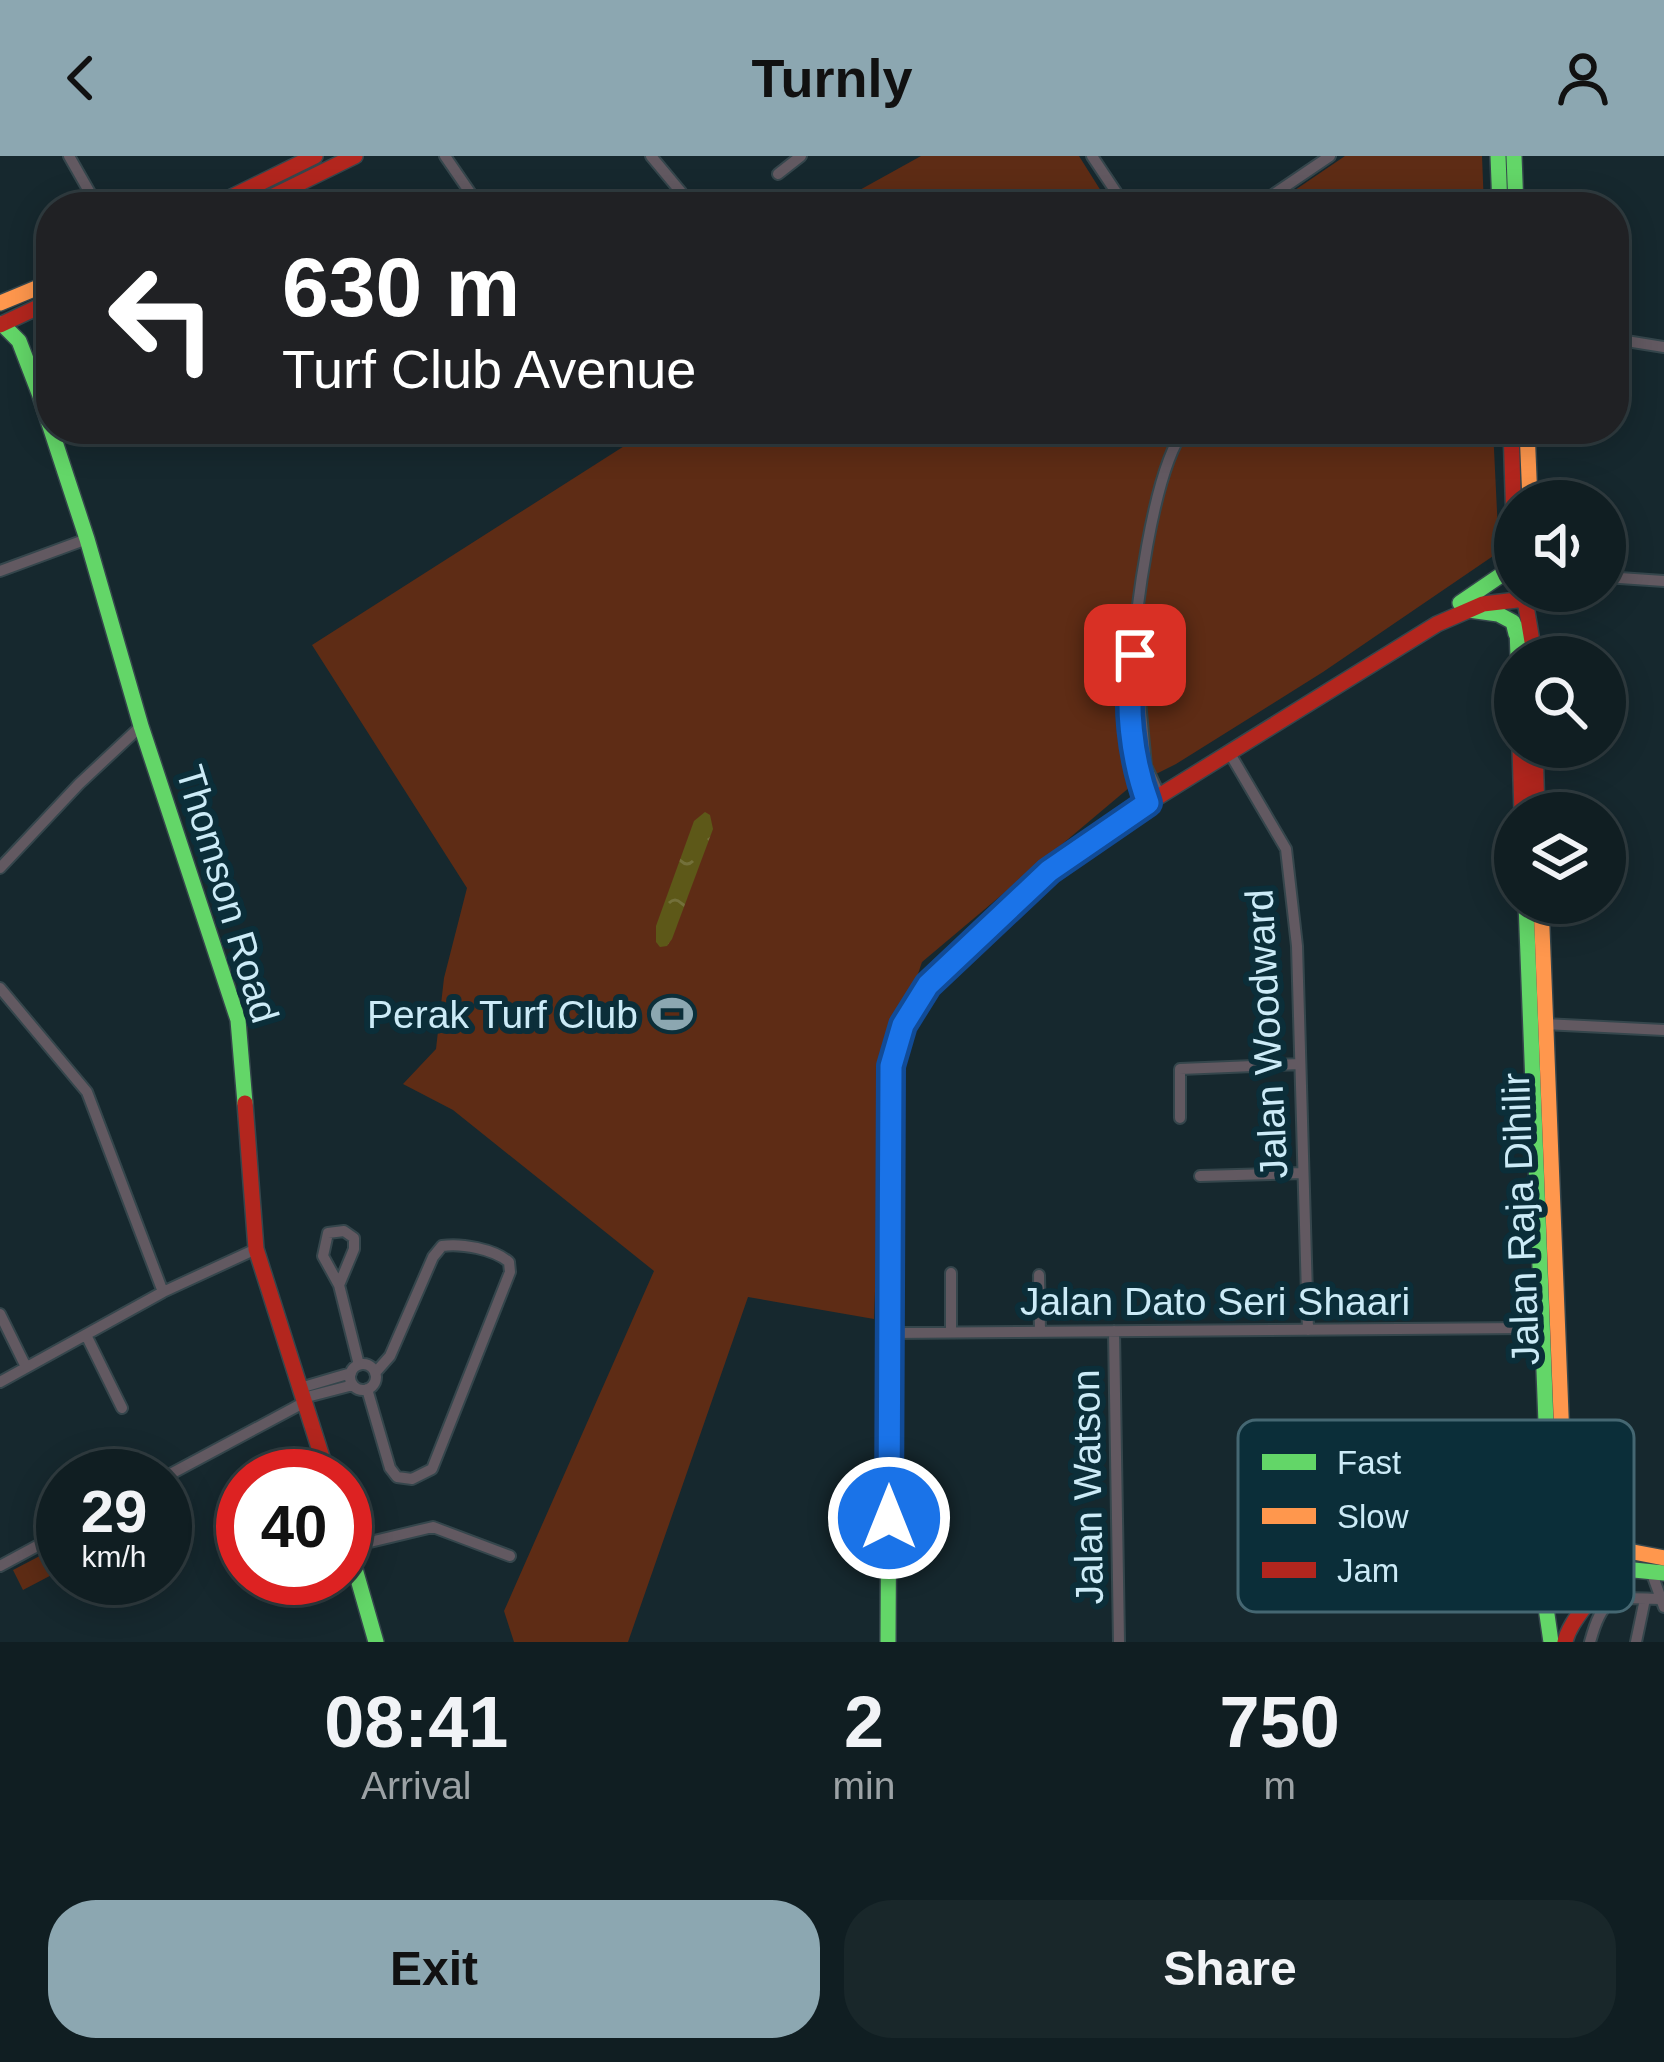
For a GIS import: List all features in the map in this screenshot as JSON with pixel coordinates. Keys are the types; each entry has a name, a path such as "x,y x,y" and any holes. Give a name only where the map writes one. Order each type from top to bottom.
{"main road":[{"path":"237,192 292,161 315,156"},
{"path":"282,192 355,156"},
{"path":"1499,192 1500,156"},
{"path":"1514,156 1515,192"},
{"path":"0,288 8,300 36,289"},
{"path":"1,324 36,308"},
{"path":"19,341 25,314"},
{"name":"Thomson Road","path":"1,324 19,341 36,390"},
{"name":"Thomson Road","path":"54,444 238,1020 256,1249 320,1449"},
{"path":"1511,444 1513,480"},
{"path":"1528,444 1529,480"},
{"path":"1228,752 1464,607 1494,582"},
{"path":"888,1642 891,1066 903,1025 928,985 1049,871 1228,752 1464,607 1494,600"},
{"path":"1464,607 1498,614 1513,622 1519,636"},
{"name":"Jalan Raja Dihilir","path":"1527,924 1545,1420"},
{"name":"Jalan Raja Dihilir","path":"1542,924 1560,1420"},
{"path":"1634,1552 1664,1558"},
{"path":"365,1605 376,1642"},
{"path":"1547,1612 1551,1642"},
{"path":"1565,1642 1576,1612"}],"street":[{"path":"69,156 89,192"},
{"path":"445,156 470,192"},
{"path":"651,156 681,192"},
{"path":"778,175 801,156"},
{"path":"1093,156 1116,192"},
{"path":"1278,192 1330,156"},
{"path":"1629,341 1664,347"},
{"path":"1154,800 1136,770 1131,674 1145,559 1168,457 1175,444"},
{"path":"0,571 87,539"},
{"path":"1626,579 1664,581"},
{"path":"0,868 141,726"},
{"name":"Jalan Woodward","path":"1228,752 1286,849 1297,946 1308,1330"},
{"path":"0,988 86,1092 164,1292"},
{"path":"1544,1024 1664,1030"},
{"path":"1180,1118 1180,1069 1300,1064"},
{"path":"1200,1176 1303,1173"},
{"path":"339,1285 354,1250 354,1238 344,1231 328,1233 322,1256 339,1285 354,1374 368,1389 390,1468 397,1477 412,1479 432,1469 510,1273 509,1262 502,1255 454,1244 442,1246 390,1356 368,1389"},
{"path":"0,1382 164,1292 256,1249"},
{"path":"950,1333 951,1274"},
{"path":"1040,1275 1040,1332"},
{"path":"0,1314 26,1367"},
{"name":"Jalan Dato Seri Shaari","path":"889,1333 1542,1328"},
{"name":"Jalan Watson","path":"1114,1331 1119,1642"},
{"path":"86,1334 122,1408"},
{"path":"192,1461 303,1396 367,1365 375,1373"},
{"path":"372,1536 433,1527 510,1556"},
{"path":"0,1565 36,1546"},
{"path":"1634,1599 1663,1603 1660,1573"},
{"path":"1636,1642 1645,1599"},
{"path":"1590,1642 1598,1612"}],"shaded area":[{"path":"921,156 1079,156 1102,192 856,192"},
{"path":"1345,156 1482,156 1483,192 1292,192"},
{"name":"Perak Turf Club","path":"627,444 1494,444 1494,555 1323,672 1176,764 1130,787 922,962 883,1077 874,1319 748,1297 628,1642 514,1642 504,1611 654,1271 453,1110 403,1084 436,1049 444,978 467,888 312,645"},
{"path":"36,1558 36,1583 23,1590 13,1570"}],"water":[{"path":"705,812 713,829 672,939 660,947 656,926 694,821"}],"traffic: fast":[{"path":"1498,156 1499,192"},
{"path":"1514,156 1515,192"},
{"path":"2,324 19,341 36,385"},
{"path":"56,444 141,726 238,1020 245,1103"},
{"path":"1460,603 1494,580"},
{"path":"1469,610 1498,614 1513,622 1516,634"},
{"path":"1517,628 1517,636"},
{"path":"888,1642 891,1066 924,996 954,960 1011,907"},
{"path":"1527,924 1546,1420"},
{"path":"1634,1570 1664,1573"},
{"path":"365,1605 376,1642"},
{"path":"1547,1612 1551,1642"}],"traffic: slow":[{"path":"0,303 36,288"},
{"path":"1528,444 1529,480"},
{"path":"1542,924 1561,1420"},
{"path":"1634,1552 1664,1558"}],"traffic: jam":[{"path":"242,192 315,156"},
{"path":"282,192 355,156"},
{"path":"0,325 36,308"},
{"path":"1511,444 1513,480"},
{"path":"1011,907 1049,871 1148,803 1437,624 1494,603"},
{"path":"1527,612 1531,636"},
{"path":"1521,768 1521,792"},
{"path":"1536,768 1536,792"},
{"path":"245,1103 256,1249 319,1449"},
{"path":"1565,1642 1582,1612"}],"place":[{"name":"Perak Turf Club","path":"672,1014"}],"route":[{"path":"889,1518 891,1066 903,1025 928,985 1049,871 1148,803 1136,770 1131,674 1135,655"}]}
